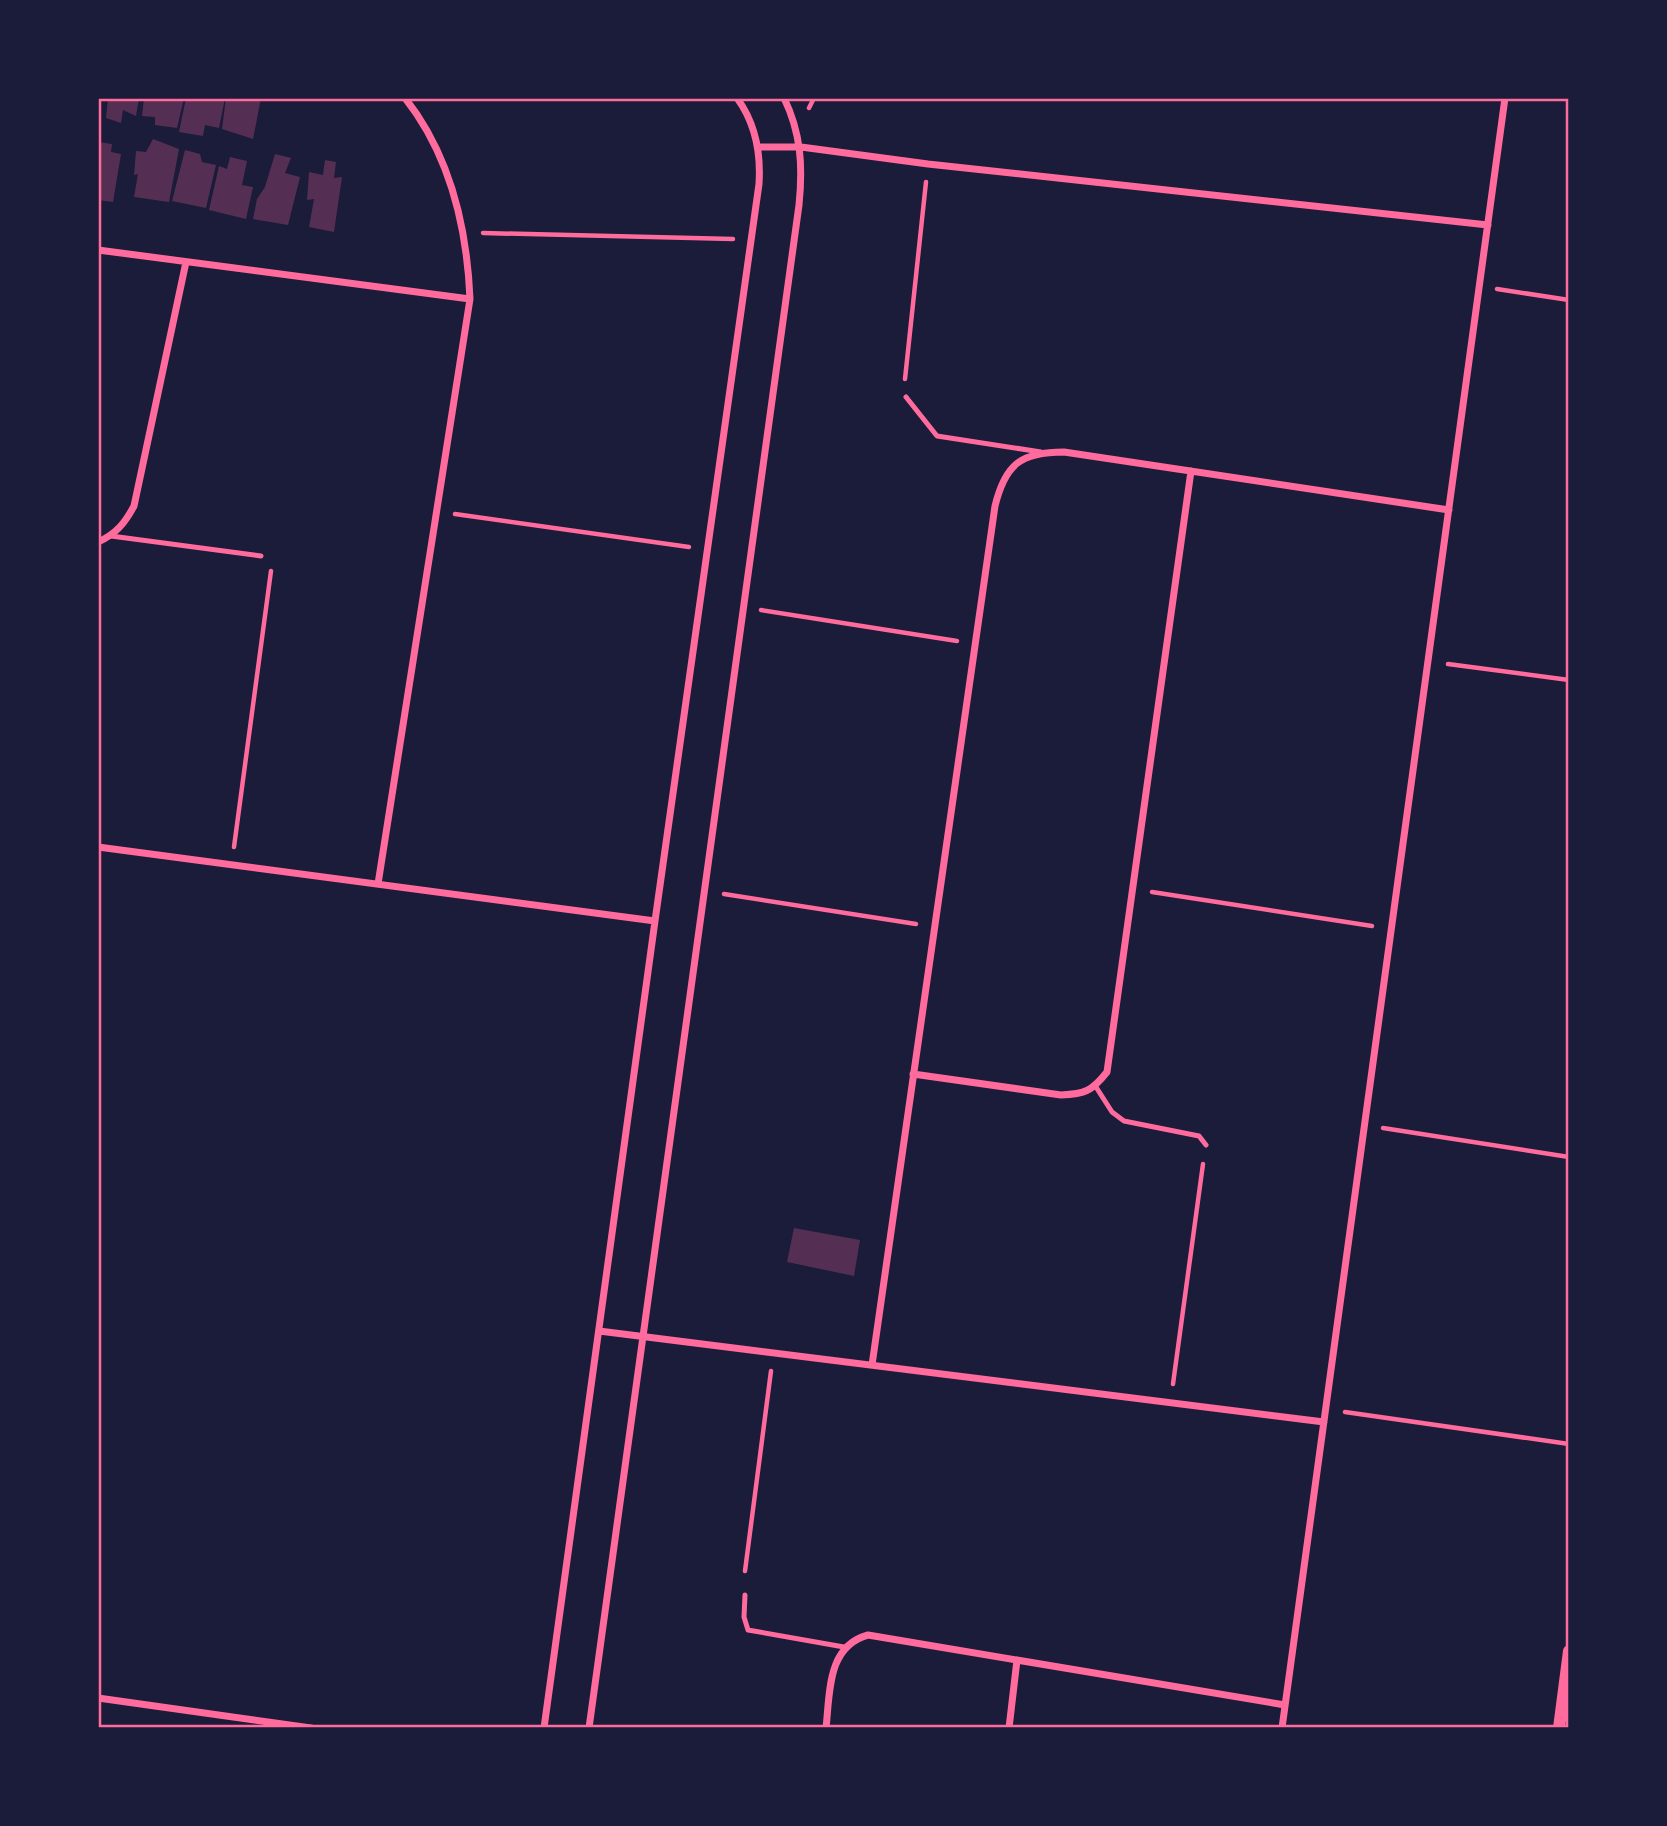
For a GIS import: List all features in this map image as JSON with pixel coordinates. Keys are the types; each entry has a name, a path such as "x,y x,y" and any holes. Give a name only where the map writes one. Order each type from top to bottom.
{"street":[{"path":"378,884 470,299 464,233 452,188 433,145 405,98"},
{"path":"544,1728 654,921 759,184 759,147 752,125 737,98"},
{"path":"589,1728 799,205 801,147 792,113 784,98"},
{"path":"1282,1728 1505,98"},
{"path":"759,147 801,147 928,164 1488,225"},
{"path":"98,250 470,299"},
{"path":"98,542 125,523 134,506 186,262"},
{"path":"872,1365 995,506 1001,481 1018,462 1041,452 1064,452 1449,510"},
{"path":"913,1074 1061,1095 1079,1095 1096,1087 1107,1072 1191,471"},
{"path":"98,847 654,921"},
{"path":"599,1331 1324,1422"},
{"path":"826,1728 837,1659 844,1647 867,1635 1285,1705"},
{"path":"1559,1728 1569,1651"},
{"path":"1009,1728 1017,1660"},
{"path":"98,1698 266,1725 311,1728"}],"lane":[{"path":"906,397 937,436 1041,452"},
{"path":"110,536 261,556"},
{"path":"1096,1087 1112,1112 1124,1121 1199,1136 1206,1145"},
{"path":"746,1595 744,1617 748,1630 844,1647"}],"path":[{"path":"906,397 904,390 928,164"},
{"path":"464,233 751,240"},
{"path":"1480,287 1569,300"},
{"path":"438,511 708,549"},
{"path":"231,865 271,578 270,570 261,556"},
{"path":"743,607 975,644"},
{"path":"1428,662 1569,680"},
{"path":"1134,889 1391,929"},
{"path":"704,891 934,927"},
{"path":"1364,1126 1569,1157"},
{"path":"1170,1402 1206,1145"},
{"path":"745,1571 774,1352"},
{"path":"1326,1410 1569,1444"}],"building":[{"path":"108,98 139,98 136,116 123,110 121,123 106,118"},
{"path":"144,98 184,98 177,128 155,125 155,117 142,116"},
{"path":"186,98 225,98 219,128 205,125 203,136 179,132"},
{"path":"226,98 261,98 253,139 222,129"},
{"path":"153,139 179,149 169,202 134,197 138,174 134,175 136,151 146,152"},
{"path":"98,142 112,144 111,152 121,154 113,202 98,200"},
{"path":"185,150 200,154 202,162 216,165 206,208 172,201"},
{"path":"275,154 291,158 285,173 300,177 288,225 253,219 257,199 265,187"},
{"path":"230,157 247,161 242,185 253,187 246,219 209,210 219,166 227,169"},
{"path":"325,160 336,162 334,178 342,177 334,232 309,227 314,199 307,200 309,172 323,175"},
{"path":"794,1228 860,1240 854,1276 787,1262"}]}
